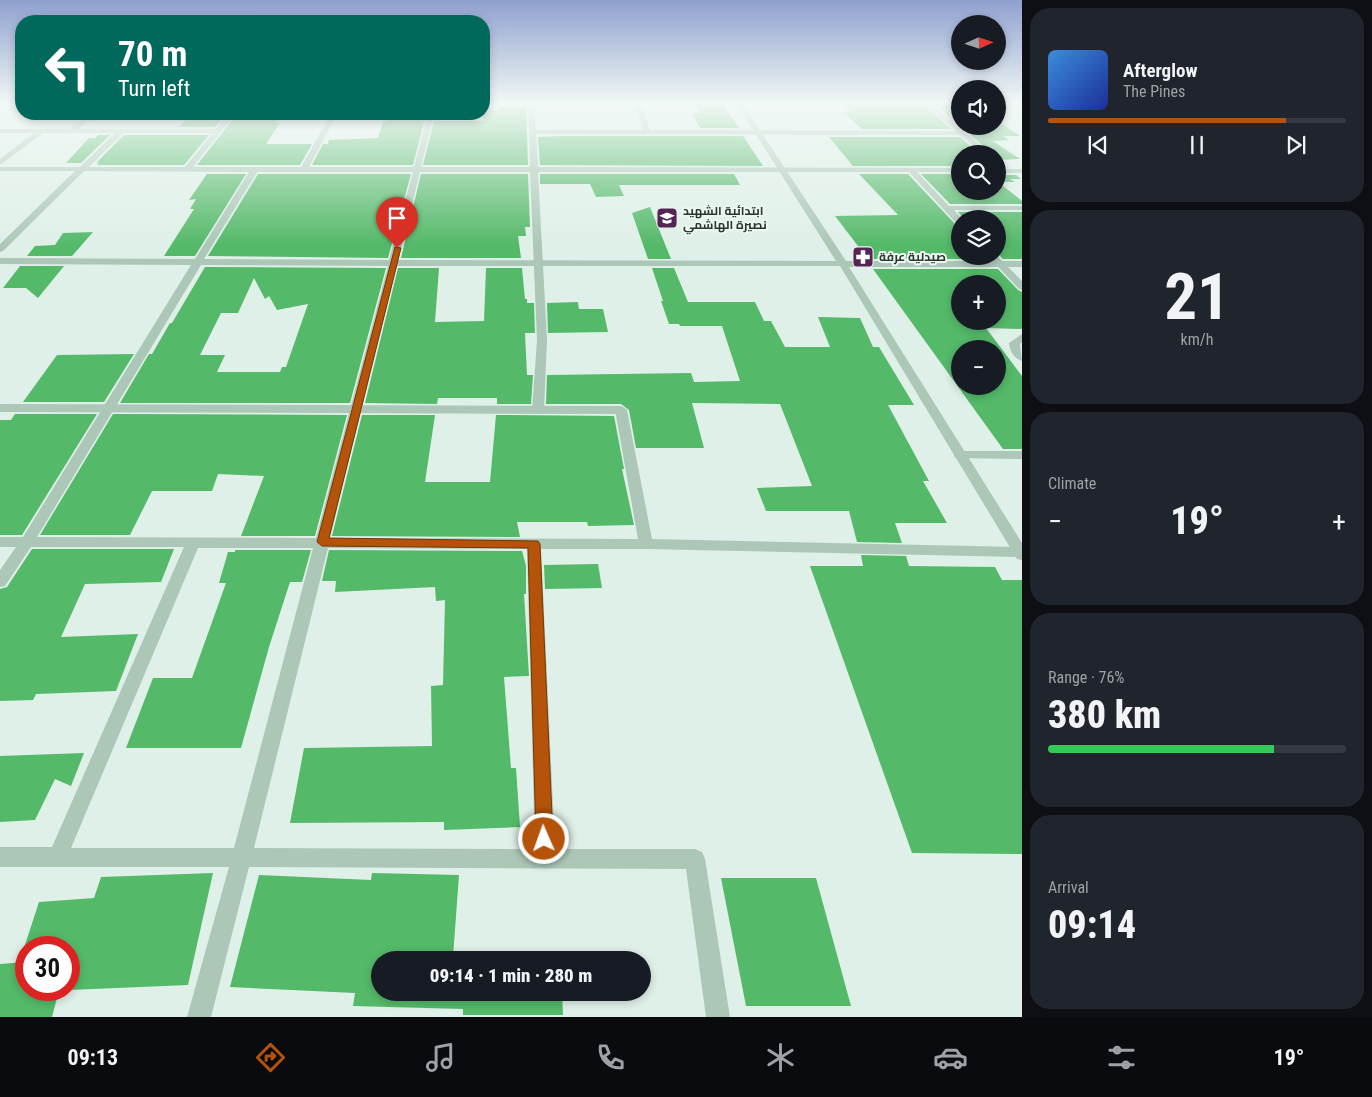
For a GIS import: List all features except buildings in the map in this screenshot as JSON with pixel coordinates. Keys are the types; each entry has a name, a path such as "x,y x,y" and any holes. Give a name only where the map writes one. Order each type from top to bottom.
{"street":[{"path":"0,163 16,150"},
{"path":"0,249 102,150"},
{"path":"188,168 201,150"},
{"path":"304,169 314,150"},
{"path":"199,1017 357,409 421,150"},
{"path":"533,150 542,340 538,410"},
{"path":"770,150 843,264 1021,553"},
{"path":"0,582 28,541 255,168"},
{"path":"0,169 951,170"},
{"path":"911,170 951,213"},
{"path":"1007,171 1022,171"},
{"path":"946,208 1022,208"},
{"path":"0,261 394,264 951,264"},
{"path":"1006,264 1022,264"},
{"path":"1001,265 1022,287"},
{"path":"1022,337 1014,343 1015,350 1022,358"},
{"path":"0,408 621,410 646,544"},
{"path":"960,454 1022,455"},
{"path":"0,542 646,544 1021,553"},
{"path":"57,858 193,543"},
{"path":"534,544 545,859"},
{"path":"0,857 242,856 695,859 718,1017"}],"place":[{"name":"ابتدائية الشهيد نصيرة الهاشمي","path":"667,218"},
{"name":"صيدلية عرفة","path":"863,257"}],"route":[{"path":"397,248 322,542 534,544 544,839"}]}
